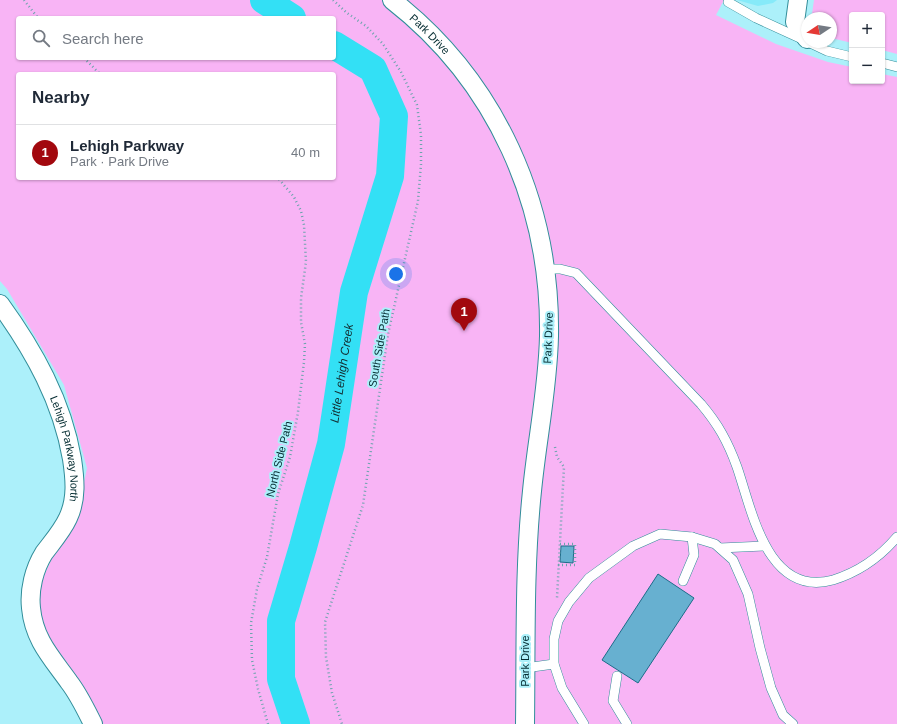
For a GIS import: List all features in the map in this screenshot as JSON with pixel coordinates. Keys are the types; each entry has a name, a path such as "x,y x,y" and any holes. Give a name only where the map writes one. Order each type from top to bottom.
{"street":[{"name":"Park Drive","path":"392,0 410,14 440,44 467,76 491,111 510,148 526,187 538,227 546,269 549,310 549,339 531,507 526,596 525,724"},
{"path":"798,0 795,22 801,31"},
{"name":"Lehigh Parkway North","path":"0,304 33,354 51,387 70,445 76,480 74,498 69,516 60,532 44,554 36,571 31,589 31,607 34,626 41,643 70,683 93,724"}],"lane":[{"path":"728,2 756,18 801,38"},
{"path":"822,48 828,51 849,55"},
{"path":"885,64 897,67"},
{"path":"546,269 560,269 576,273 701,404 716,422 736,466 764,546 777,563 789,574 801,580 814,582 827,581 853,573 875,558 897,537"},
{"path":"584,724 562,688 554,664 554,639 558,621 569,602 589,578 634,546 660,534 692,537 714,544 733,560 748,594 771,688 783,715 793,724"},
{"path":"683,582 694,556 692,537"},
{"path":"720,548 764,546"},
{"path":"525,668 554,664"},
{"path":"618,676 612,701 627,724"}],"path":[{"path":"24,0 36,16"},
{"name":"South Side Path","path":"333,0 347,13 366,26 383,44 401,72 417,105 421,135 421,164 418,201 388,334 363,505 325,622 327,664 332,693 342,724"},
{"path":"86,60 98,72"},
{"name":"North Side Path","path":"268,724 258,689 252,660 251,624 257,589 267,557 278,494 290,457 298,412 304,350 301,322 301,298 306,262 304,225 301,211 294,197 280,180"},
{"path":"539,435 548,437 553,441 557,457 564,467 557,598 559,608 562,613"},
{"path":"558,565 575,565 575,544 559,544"}],"shaded area":[{"path":"0,0 724,0 716,15 776,44 828,62 849,66 849,84 885,84 885,75 897,77 897,724 100,724 43,635 38,589 57,547 78,511 87,468 64,385 7,289 0,281"},
{"path":"737,0 777,0 773,3 758,6"},
{"path":"814,0 897,0 897,54 885,51 885,12 849,12 849,42 837,39 837,12 812,12"}],"building":[{"path":"561,546 574,546 573,563 560,562"},
{"path":"658,574 694,598 638,683 602,660"}],"waterway":[{"name":"Little Lehigh Creek","path":"264,0 289,16"},
{"name":"Little Lehigh Creek","path":"296,724 281,679 281,621 331,444 354,292 390,176 394,116 373,69 336,46"}],"place":[{"name":"Lehigh Parkway","path":"464,331"}]}
